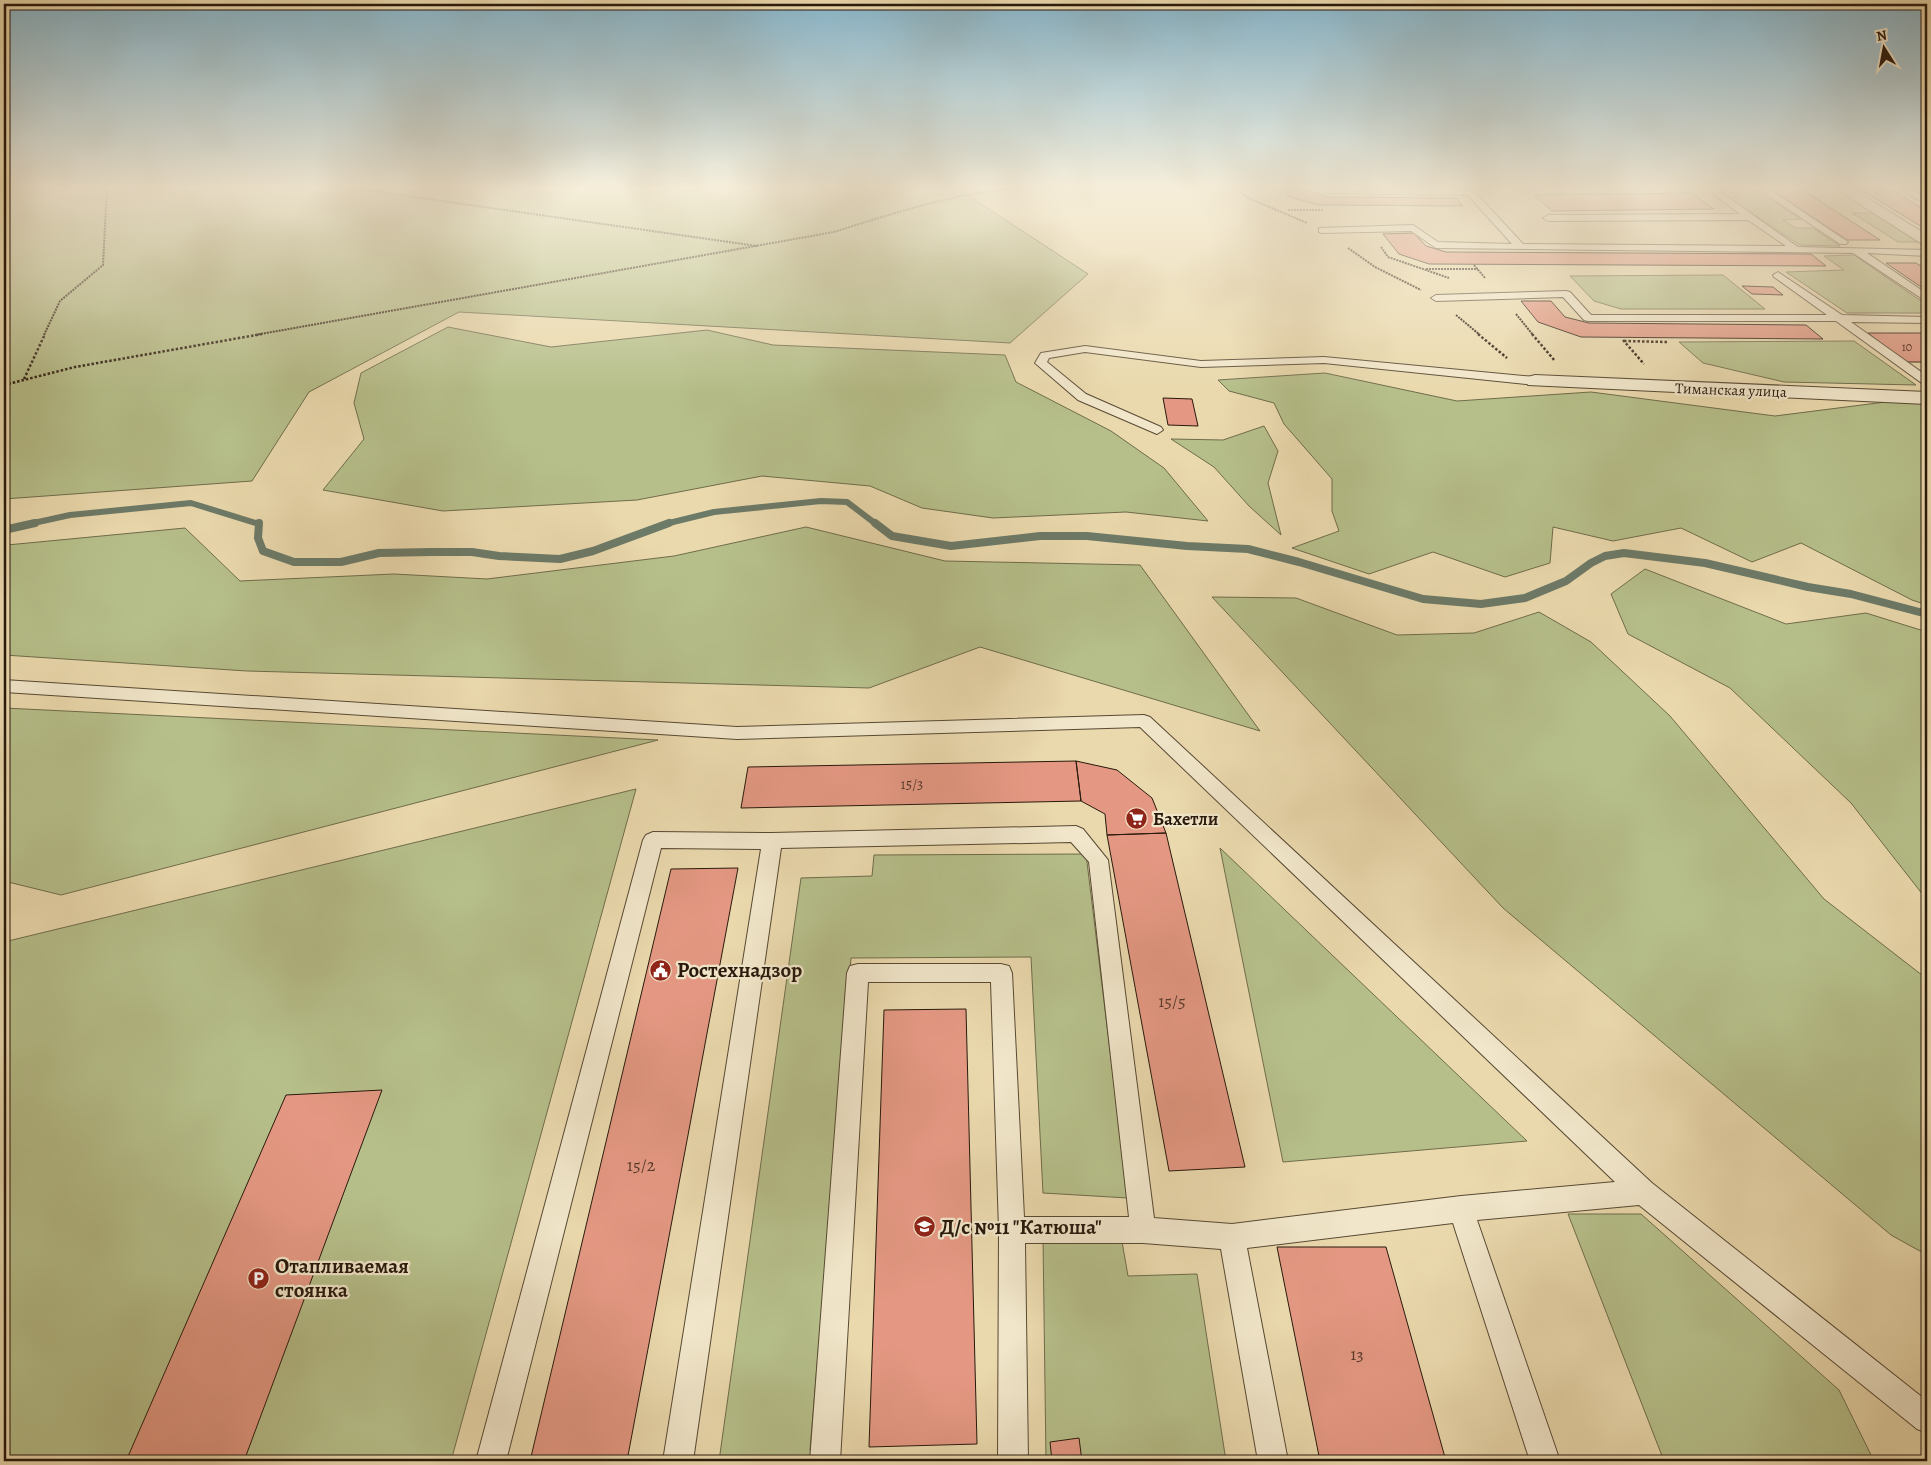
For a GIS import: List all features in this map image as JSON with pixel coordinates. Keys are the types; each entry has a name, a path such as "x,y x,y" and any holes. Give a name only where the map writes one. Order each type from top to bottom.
{"street":[{"name":"Тиманская улица","path":"1535,381 1927,398"}],"lane":[{"path":"1861,254 1927,300"},
{"path":"1778,275 1927,381"},
{"path":"1436,298 1566,294 1588,318 1927,320"},
{"path":"1156,430 1082,397 1041,363 1045,355 1085,349 1201,364 1324,360 1535,381"},
{"path":"4,686 737,733 1144,721 1643,1192 1927,1419"},
{"path":"491,1461 653,840 772,841 1076,834 1098,860 1143,1230"},
{"path":"678,1461 772,841"},
{"path":"825,1461 858,973 1001,973 1012,1230 1013,1461"},
{"path":"1012,1230 1143,1230 1232,1236 1461,1209 1643,1192"},
{"path":"1461,1209 1545,1461"},
{"path":"1232,1236 1273,1461"}],"path":[{"path":"24,380 60,301 103,265 104,254"},
{"path":"4,385 75,367 713,254"},
{"path":"1358,254 1376,267 1436,298 1535,381"},
{"path":"1423,269 1478,269 1474,265"},
{"path":"1620,337 1644,364"},
{"path":"1624,341 1667,342"}],"green space":[{"path":"4,254 1058,254 1088,274 1010,343 459,312 309,392 252,481 4,499"},
{"path":"1854,255 1927,305 1927,313 1847,313 1786,272 1844,270 1824,256"},
{"path":"1723,275 1765,309 1621,309 1594,301 1570,276"},
{"path":"448,327 551,347 707,330 773,345 1005,355 1016,382 1111,431 1164,468 1208,521 1126,512 993,518 922,508 870,486 762,476 637,500 443,511 323,490 364,439 354,403 361,373"},
{"path":"1854,341 1916,385 1784,382 1703,363 1679,342"},
{"path":"1325,373 1457,401 1591,392 1775,416 1925,397 1927,400 1927,605 1912,600 1801,543 1752,562 1681,528 1613,541 1553,527 1550,563 1505,577 1433,552 1369,574 1292,548 1339,531 1332,511 1332,479 1284,424 1274,403 1229,391 1218,380"},
{"path":"1264,426 1278,451 1268,483 1281,535 1249,506 1214,467 1171,439 1223,440"},
{"path":"806,527 945,561 1140,565 1260,731 980,647 869,688 247,671 4,655 4,546 7,545 185,528 240,581 394,574 487,579 674,556"},
{"path":"1645,569 1786,624 1866,613 1927,632 1927,900 1851,803 1730,688 1628,634 1611,594"},
{"path":"1212,597 1296,598 1397,635 1474,633 1539,612 1591,642 1670,716 1824,899 1927,979 1927,1255 1891,1235 1503,908"},
{"path":"4,708 658,740 61,895 4,881"},
{"path":"636,789 451,1461 4,1461 4,942"},
{"path":"1220,848 1527,1141 1283,1162"},
{"path":"1086,854 1128,1198 1043,1193 1031,957 851,958 810,1450 817,1461 719,1461 801,878 872,876 874,855"},
{"path":"1568,1214 1641,1214 1839,1390 1874,1461 1664,1461"},
{"path":"1121,1236 1128,1276 1197,1274 1226,1461 1046,1461 1043,1237"}],"building":[{"path":"1400,254 1811,254 1826,266 1429,264"},
{"path":"1886,263 1916,263 1927,270 1927,291"},
{"path":"1742,286 1773,287 1783,295 1752,294"},
{"path":"1521,301 1551,301 1565,317 1589,323 1806,325 1823,339 1581,337 1538,322"},
{"path":"1868,333 1927,333 1927,362 1905,362"},
{"path":"1163,398 1192,399 1198,426 1168,425"},
{"path":"1076,761 1081,801 741,808 748,767"},
{"path":"1076,761 1117,770 1152,798 1166,833 1107,835 1105,814 1081,801"},
{"path":"1166,833 1245,1167 1169,1171 1107,835"},
{"path":"738,868 627,1461 530,1461 671,869"},
{"name":"Д/с №11 \"Катюша\"","path":"966,1009 977,1444 869,1447 884,1010"},
{"name":"Отапливаемая стоянка","path":"382,1090 244,1461 126,1461 286,1095"},
{"path":"1277,1247 1386,1247 1446,1461 1320,1461"},
{"path":"1079,1438 1082,1461 1052,1461 1050,1442"}],"waterway":[{"path":"669,523 714,512 821,501 847,502 876,524"},
{"path":"29,524 70,515 191,503 259,524"},
{"path":"4,530 35,523"},
{"path":"259,524 258,538 263,551 294,562 341,562 379,553 431,552 472,552 499,556 560,559 593,551 669,523"},
{"path":"875,523 892,536 951,546 1040,536 1087,536 1187,546 1248,549 1299,562 1423,599 1481,604 1525,598 1566,581 1591,563 1605,556 1624,553 1705,563 1808,587 1851,594 1927,614"}],"place":[{"name":"Бахетли","path":"1137,819"},
{"name":"Ростехнадзор","path":"661,970"},
{"name":"Д/с №11 \"Катюша\"","path":"924,1227"},
{"name":"Отапливаемая стоянка","path":"259,1278"}]}
